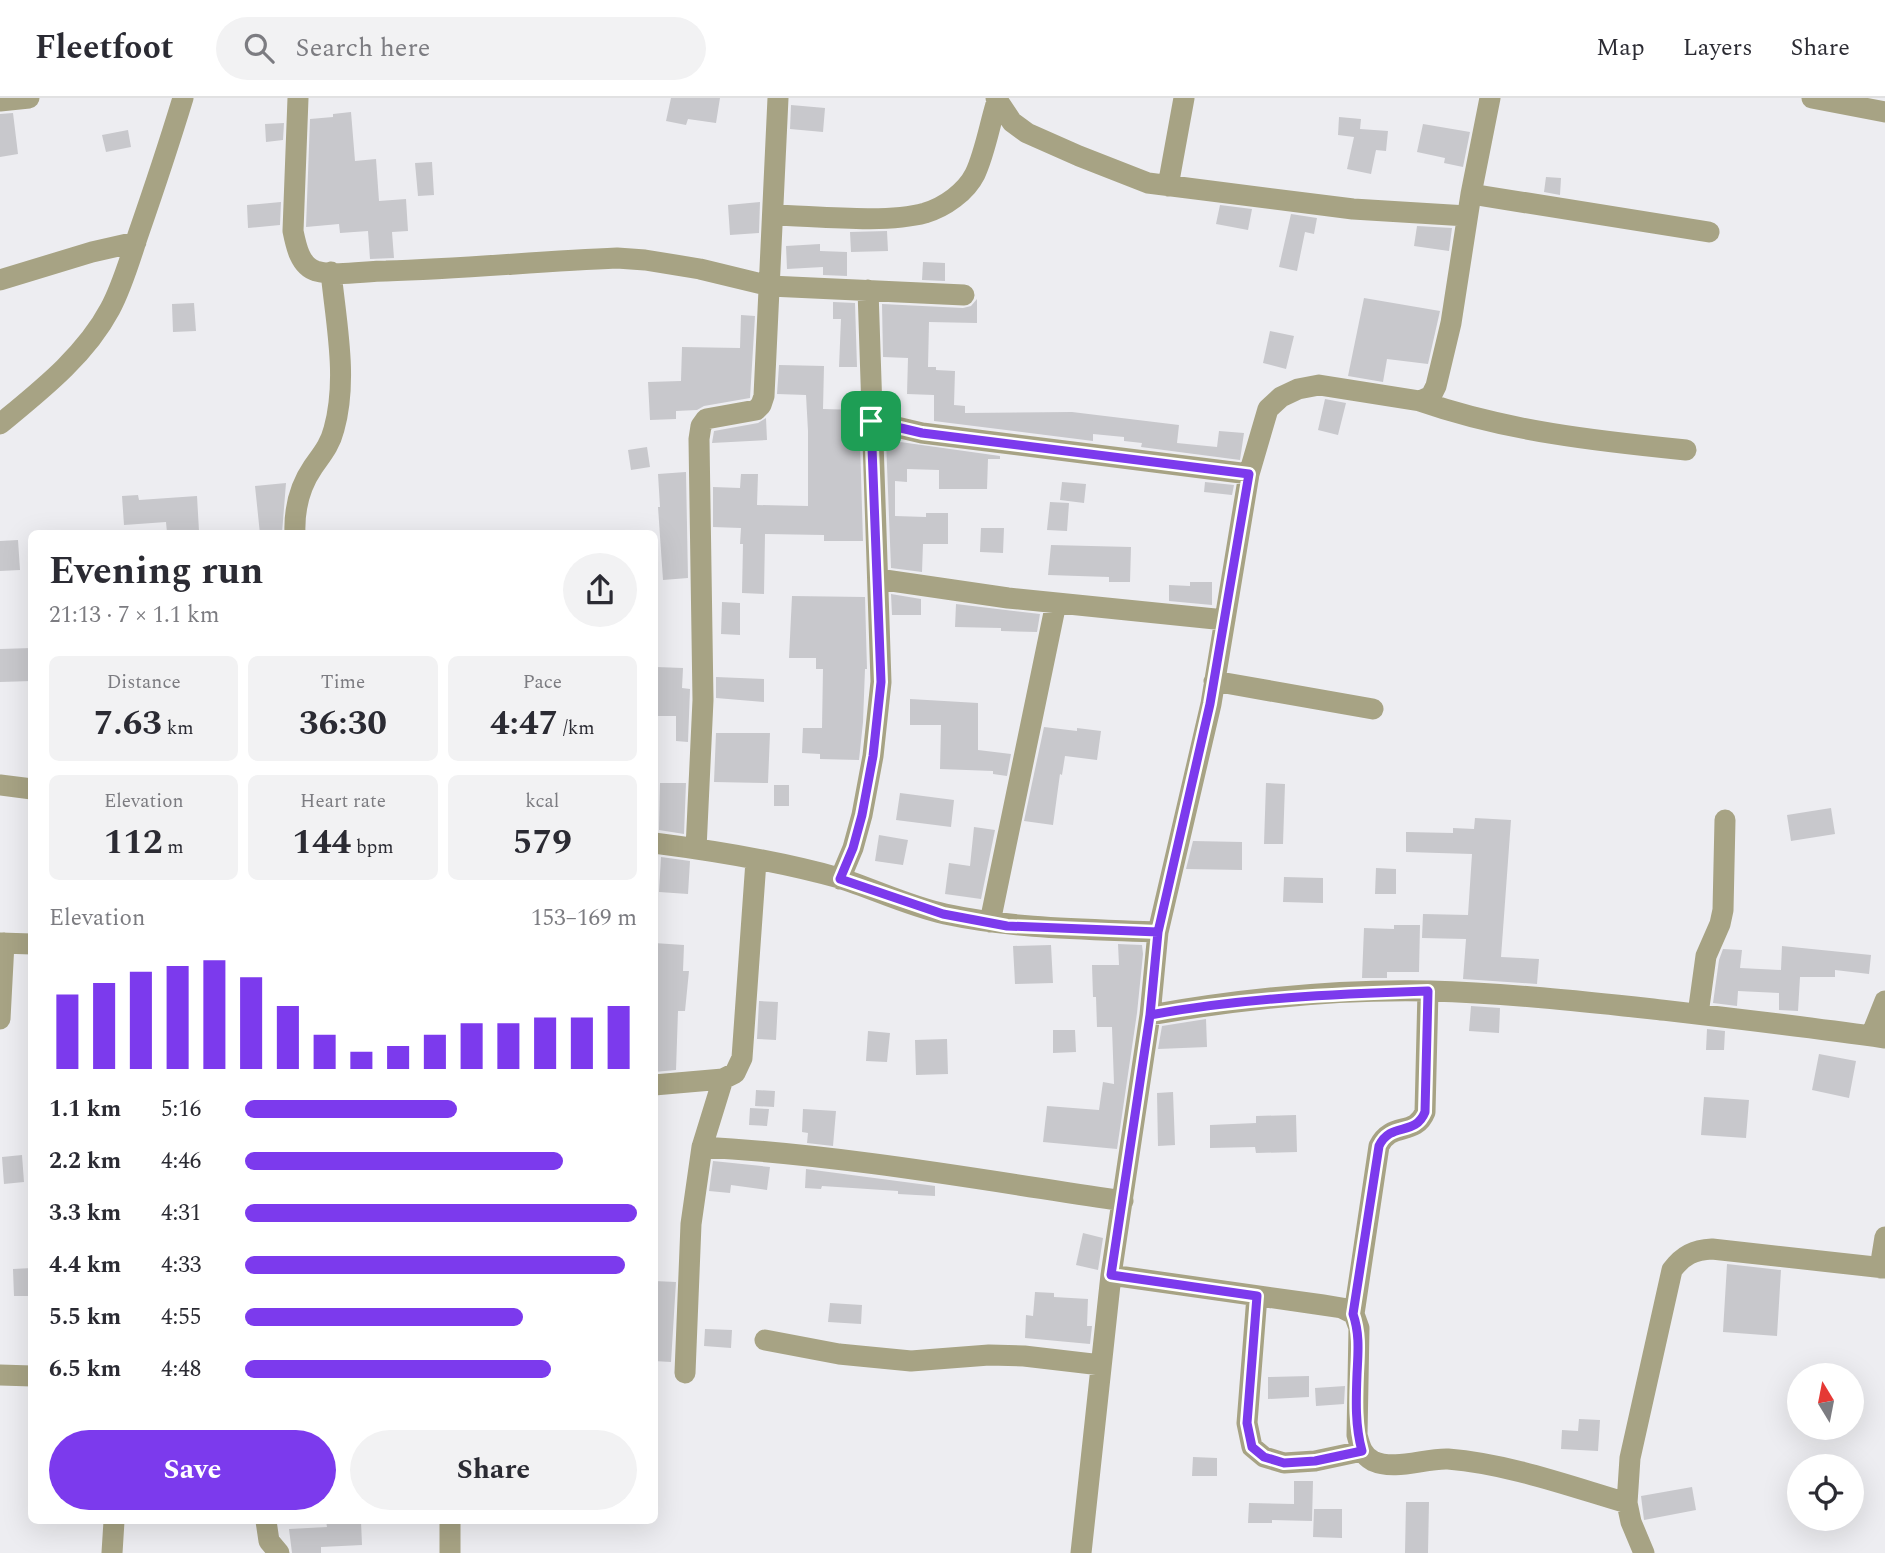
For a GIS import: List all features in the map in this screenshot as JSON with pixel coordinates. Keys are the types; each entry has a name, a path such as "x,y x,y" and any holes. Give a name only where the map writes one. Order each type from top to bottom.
{"street":[{"path":"0,101 29,98"},
{"path":"0,424 41,390 92,336 110,309 183,98"},
{"path":"298,98 293,231 303,261 314,270 410,270 617,258 700,269 770,286 964,295"},
{"path":"696,849 703,700 699,439 701,426 706,419 756,410 761,405 766,381 779,98"},
{"path":"1168,186 1184,98"},
{"path":"1420,401 1432,396 1436,386 1451,323 1467,216 1490,98"},
{"path":"1816,98 1885,112"},
{"path":"773,215 900,217 926,213 944,204 961,192 975,174 996,99"},
{"path":"996,99 1012,122 1027,133 1137,179 1168,186 1353,209 1467,216"},
{"path":"1471,194 1709,232"},
{"path":"0,280 135,242"},
{"path":"295,530 298,499 312,468 327,450 335,429 340,365 331,272"},
{"path":"840,879 853,848 862,815 873,756 881,682 868,290"},
{"path":"1081,1553 1111,1275 1150,1015 1158,932 1214,681 1254,450 1268,410 1281,397 1298,389 1319,385 1420,401 1482,419 1574,439 1686,450"},
{"path":"871,421 922,433 1249,474"},
{"path":"878,579 1056,603 1224,620"},
{"path":"990,922 1056,603"},
{"path":"1214,681 1373,709"},
{"path":"0,785 28,788"},
{"path":"1698,1014 1706,956 1723,910 1726,820"},
{"path":"658,844 840,879 943,914 1007,926 1158,932"},
{"path":"658,1085 704,1082 723,1079 735,1073 741,1058 756,861"},
{"path":"0,1019 2,943 28,944"},
{"path":"1150,1015 1209,1004 1288,997 1428,991 1553,998 1878,1037 1885,1002"},
{"path":"1428,991 1425,1112 1421,1123 1391,1132 1383,1138 1379,1146 1353,1314 1359,1328 1356,1408 1357,1434 1362,1451 1372,1460 1386,1464 1448,1459 1482,1465 1522,1473 1627,1503"},
{"path":"685,1373 691,1224 702,1147 723,1079"},
{"path":"702,1147 825,1157 1123,1201"},
{"path":"1644,1553 1631,1522 1627,1503 1632,1445 1672,1270 1680,1258 1697,1250 1712,1249 1883,1268 1885,1237"},
{"path":"1111,1275 1342,1308 1353,1314"},
{"path":"1257,1296 1247,1423 1252,1447 1264,1457 1284,1463 1315,1461 1362,1451"},
{"path":"765,1340 839,1354 912,1361 989,1355 1024,1356 1101,1365"},
{"path":"0,1375 28,1376"},
{"path":"112,1553 114,1524"},
{"path":"266,1524 269,1541 279,1553"},
{"path":"450,1524 450,1553"}],"building":[{"path":"671,98 720,98 716,123 688,119 686,125 666,121"},
{"path":"791,105 825,108 823,132 790,129"},
{"path":"351,112 355,161 376,159 379,201 406,199 408,231 392,232 394,258 370,259 368,231 340,233 339,224 306,227 310,119"},
{"path":"13,113 18,154 0,157 0,114"},
{"path":"1339,117 1361,119 1360,129 1388,131 1386,151 1376,150 1371,174 1347,169 1354,137 1338,135"},
{"path":"284,123 283,140 266,142 265,124"},
{"path":"1423,124 1470,132 1463,167 1444,163 1445,158 1417,152"},
{"path":"128,130 131,147 106,152 102,135"},
{"path":"432,162 434,195 418,196 415,163"},
{"path":"1546,177 1561,178 1560,195 1544,192"},
{"path":"281,202 280,225 248,228 247,205"},
{"path":"760,202 759,233 730,235 728,205"},
{"path":"1220,205 1252,209 1248,230 1216,224"},
{"path":"1291,214 1317,218 1314,234 1305,232 1297,271 1279,267"},
{"path":"1417,226 1452,228 1449,251 1414,246"},
{"path":"887,231 888,251 851,252 850,232"},
{"path":"820,244 820,251 847,252 847,276 823,275 823,267 787,269 786,246"},
{"path":"923,262 945,263 945,281 922,280"},
{"path":"1364,298 1440,311 1428,364 1387,359 1383,382 1348,376"},
{"path":"977,299 977,323 929,322 928,367 955,371 954,405 965,406 965,413 1072,412 1179,425 1177,443 1217,447 1219,431 1244,433 1240,460 1141,447 1142,443 1124,441 1124,437 1093,434 1093,441 934,421 934,395 907,394 908,358 883,357 882,304 963,308 971,306"},
{"path":"833,302 855,303 857,367 839,367 841,319 833,319"},
{"path":"194,303 196,331 173,332 172,304"},
{"path":"741,315 755,316 750,398 704,406 697,410 676,411 676,419 650,420 648,382 681,381 682,347 740,348"},
{"path":"1270,331 1294,336 1286,369 1263,363"},
{"path":"779,365 824,366 823,409 859,410 863,541 824,541 824,535 765,534 764,594 742,593 741,528 713,527 713,487 740,488 741,474 758,474 757,505 808,506 806,395 777,394"},
{"path":"1325,399 1346,403 1338,435 1318,430"},
{"path":"766,418 767,440 712,443 714,431 758,423"},
{"path":"886,440 1000,456 1000,459 988,459 987,489 939,489 939,470 907,469 907,482 895,481 895,516 926,517 926,513 948,513 948,544 923,544 922,572 891,568"},
{"path":"647,447 650,467 631,470 628,450"},
{"path":"686,472 688,578 663,580 658,474"},
{"path":"1062,482 1086,484 1084,503 1060,500"},
{"path":"1205,482 1234,485 1232,495 1204,492"},
{"path":"286,483 282,530 260,530 255,486"},
{"path":"138,495 139,500 197,496 199,530 167,530 166,522 124,525 122,496"},
{"path":"1050,502 1069,503 1067,531 1047,530"},
{"path":"981,528 1004,528 1003,553 980,552"},
{"path":"18,540 20,570 0,571 0,541"},
{"path":"1051,545 1131,547 1130,582 1109,582 1109,577 1048,575"},
{"path":"1190,582 1212,582 1212,605 1169,601 1169,585 1190,586"},
{"path":"891,594 921,599 921,615 892,615"},
{"path":"792,596 865,597 867,669 859,760 820,759 820,754 802,753 803,728 822,728 823,669 816,669 816,658 789,658"},
{"path":"722,602 740,603 740,635 721,634"},
{"path":"956,604 1040,614 1037,632 955,627"},
{"path":"28,648 28,681 0,682 0,649"},
{"path":"658,667 683,668 682,688 690,689 688,742 676,741 676,716 658,716"},
{"path":"716,677 764,679 764,702 716,698"},
{"path":"910,699 978,703 978,750 1011,754 1007,776 993,774 993,771 940,769 941,725 910,725"},
{"path":"1044,727 1101,731 1097,760 1065,756 1053,825 1024,821"},
{"path":"716,733 770,733 768,783 714,782"},
{"path":"660,783 686,783 684,834 659,830"},
{"path":"1266,783 1285,784 1283,844 1264,844"},
{"path":"774,785 789,785 789,806 774,806"},
{"path":"900,793 954,800 951,827 896,820"},
{"path":"1831,808 1835,834 1791,841 1787,815"},
{"path":"1475,818 1511,820 1501,957 1539,959 1537,984 1463,979 1466,939 1422,938 1423,914 1468,915 1472,854 1406,852 1406,832 1453,833 1453,828 1474,829"},
{"path":"974,827 995,830 981,899 945,894 949,863 970,866"},
{"path":"879,835 908,840 903,865 875,861"},
{"path":"1193,841 1242,842 1242,870 1186,869"},
{"path":"661,857 690,861 688,894 659,892"},
{"path":"1376,868 1396,869 1396,894 1375,894"},
{"path":"1284,877 1323,878 1323,903 1283,902"},
{"path":"1394,925 1420,925 1419,972 1387,972 1387,978 1362,978 1364,928 1394,929"},
{"path":"658,943 684,945 683,971 689,971 685,1011 678,1011 676,1070 658,1072"},
{"path":"1118,944 1142,945 1143,954 1117,1149 1043,1142 1047,1106 1099,1110 1103,1082 1114,1084 1112,1027 1097,1027 1092,965 1119,965"},
{"path":"1051,945 1053,983 1015,984 1013,946"},
{"path":"1782,946 1871,955 1869,974 1835,970 1835,977 1800,977 1798,1011 1779,1010 1779,993 1738,991 1737,1006 1713,1003 1723,949 1742,950 1740,968 1781,970"},
{"path":"759,1001 778,1002 776,1040 757,1039"},
{"path":"1471,1006 1500,1008 1499,1033 1469,1031"},
{"path":"1206,1019 1207,1047 1158,1049 1162,1026"},
{"path":"1707,1029 1725,1031 1724,1050 1706,1050"},
{"path":"1053,1030 1075,1030 1076,1052 1053,1053"},
{"path":"868,1031 890,1033 887,1062 866,1061"},
{"path":"947,1039 948,1074 916,1075 915,1040"},
{"path":"1819,1054 1856,1061 1849,1098 1812,1090"},
{"path":"756,1090 775,1091 774,1107 755,1106"},
{"path":"1173,1092 1175,1145 1158,1146 1157,1093"},
{"path":"1704,1097 1749,1100 1746,1138 1701,1135"},
{"path":"750,1108 769,1109 767,1126 749,1125"},
{"path":"803,1109 836,1111 833,1146 807,1143 808,1133 802,1132"},
{"path":"1296,1115 1297,1152 1256,1153 1255,1147 1210,1148 1210,1125 1256,1123 1256,1116"},
{"path":"22,1155 24,1182 4,1184 2,1157"},
{"path":"713,1161 770,1167 767,1190 731,1185 730,1193 709,1191"},
{"path":"806,1169 935,1186 935,1196 822,1186 821,1189 805,1188"},
{"path":"1083,1233 1103,1238 1098,1270 1076,1265"},
{"path":"1727,1264 1781,1270 1777,1336 1723,1332"},
{"path":"28,1268 28,1296 14,1296 13,1269"},
{"path":"658,1281 676,1282 671,1362 658,1361"},
{"path":"1035,1292 1054,1293 1054,1297 1088,1299 1087,1326 1092,1326 1090,1344 1025,1338 1026,1315 1033,1316"},
{"path":"830,1303 862,1305 861,1324 828,1322"},
{"path":"705,1329 732,1330 731,1348 704,1346"},
{"path":"1309,1376 1309,1397 1268,1399 1268,1377"},
{"path":"1345,1386 1344,1404 1316,1406 1315,1388"},
{"path":"1579,1419 1600,1420 1598,1451 1561,1449 1562,1430 1578,1431"},
{"path":"1193,1457 1217,1458 1217,1476 1192,1476"},
{"path":"1294,1481 1313,1481 1312,1521 1272,1520 1272,1523 1248,1523 1249,1503 1294,1504"},
{"path":"1692,1487 1696,1510 1644,1520 1641,1496"},
{"path":"1406,1502 1429,1502 1428,1553 1405,1553"},
{"path":"1314,1509 1342,1509 1342,1538 1313,1537"},
{"path":"326,1524 361,1524 362,1545 321,1547 321,1553 292,1553 289,1529 327,1527"}],"route":[{"path":"871,421 881,682 873,756 862,815 853,848 840,879 943,914 1007,926 1158,932 1150,1015 1111,1275 1257,1296 1247,1423 1252,1447 1264,1457 1284,1463 1315,1461 1362,1451 1357,1434 1356,1408 1359,1328 1353,1314 1379,1146 1383,1138 1391,1132 1421,1123 1425,1112 1428,991 1288,997 1209,1004 1150,1015 1158,932 1210,704 1249,474 922,433 871,421"}]}
